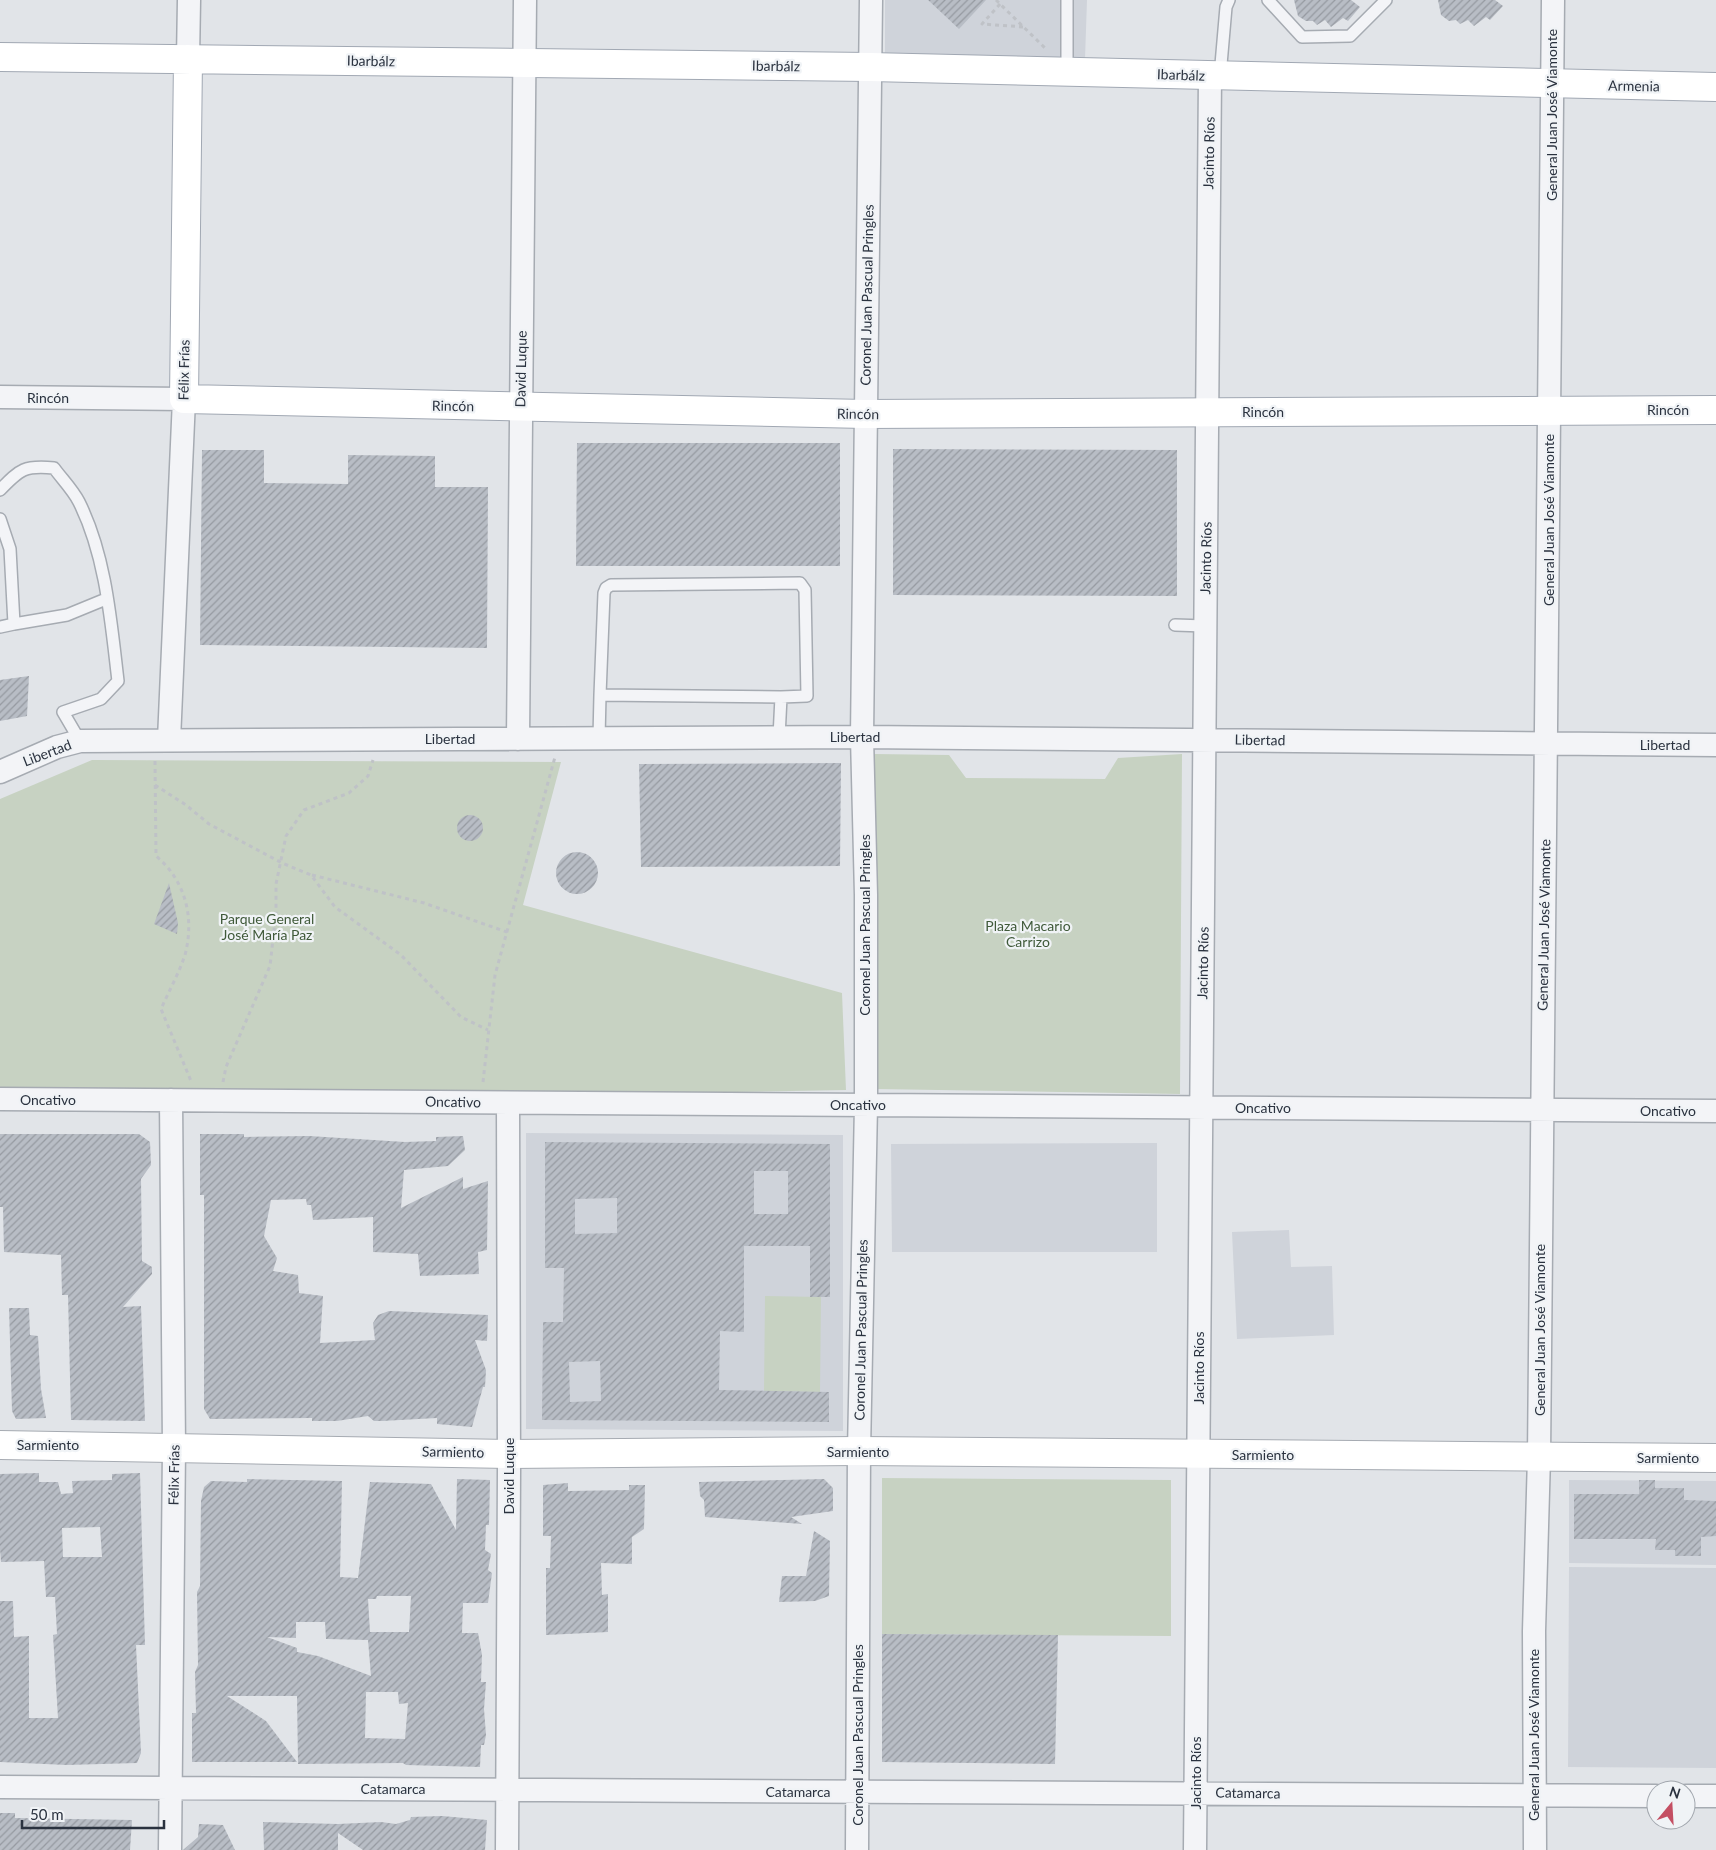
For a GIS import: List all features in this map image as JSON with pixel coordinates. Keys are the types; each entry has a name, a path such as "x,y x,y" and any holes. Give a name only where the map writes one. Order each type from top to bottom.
{"main road":[{"name":"Ibarbálz","path":"0,57 870,67 1552,84"},
{"name":"Félix Frías","path":"184,399 188,59"},
{"name":"Armenia","path":"1552,84 1716,87"},
{"name":"Rincón","path":"184,399 865,414 1716,410"},
{"name":"Sarmiento","path":"0,1445 509,1454 859,1451 1716,1458"}],"street":[{"name":"Félix Frías","path":"188,0 188,59"},
{"name":"David Luque","path":"518,739 526,0"},
{"name":"Coronel Juan Pascual Pringles","path":"857,1850 859,1451 866,1105 866,895 862,737 871,0"},
{"name":"General Juan José Viamonte","path":"1535,1850 1534,1631 1539,1457 1553,0"},
{"name":"Jacinto Ríos","path":"1196,1850 1207,412 1215,76"},
{"name":"Rincón","path":"0,398 184,399"},
{"name":"Félix Frías","path":"162,740 184,399"},
{"name":"Libertad","path":"0,772 57,747 80,741 862,737 1204,739 1547,745 1716,745"},
{"name":"Oncativo","path":"0,1100 1716,1111"},
{"name":"Félix Frías","path":"170,1850 174,1447 171,1100"},
{"name":"David Luque","path":"507,1850 508,1103"},
{"name":"Catamarca","path":"0,1787 1646,1796"},
{"path":"1696,1796 1716,1796"}],"lane":[{"path":"1056,72 1068,0"},
{"path":"1215,76 1226,7 1229,0"},
{"path":"1268,0 1302,37 1350,36 1386,0"},
{"path":"0,490 13,476 33,466 54,468 78,500 95,540 118,681 101,699 63,712 80,741"},
{"path":"0,519 3,522 10,549 14,624"},
{"path":"600,695 807,696 805,590 800,583 611,585 606,588 604,593 600,695 600,738"},
{"path":"0,627 67,614 106,600"},
{"path":"1175,625 1205,626"},
{"path":"779,738 781,697"}],"path":[{"path":"996,0 1046,49 1056,72"},
{"path":"1000,4 982,24 1024,27"},
{"path":"481,1102 495,975 560,738"},
{"path":"222,1100 226,1067 238,1042 260,985 270,966 276,912 276,884 282,863 286,836 304,810 349,793 368,776 381,739"},
{"path":"162,740 155,784 156,856 168,866 177,879 185,896 188,913 185,955 161,1009 199,1100"},
{"path":"155,784 186,805 209,824 282,863 311,874 424,904 507,932"},
{"path":"311,874 335,907 401,955 461,1017 488,1030"}],"shaded area":[{"path":"885,0 1087,0 1085,59 885,55"},
{"path":"526,1133 843,1135 843,1431 526,1429"},
{"path":"1157,1143 1157,1252 892,1252 891,1144"},
{"path":"1289,1230 1291,1267 1332,1266 1334,1335 1237,1339 1232,1232"},
{"path":"1569,1480 1716,1481 1716,1565 1569,1563"},
{"path":"1569,1567 1716,1568 1716,1768 1568,1767"}],"green space":[{"name":"Plaza Macario Carrizo","path":"874,754 949,755 966,778 1105,779 1118,758 1182,754 1180,1094 875,1089"},
{"name":"Parque General José María Paz","path":"92,760 561,762 523,905 842,993 846,1090 522,1096 0,1091 0,799"},
{"path":"765,1296 821,1297 820,1392 764,1391"},
{"path":"882,1478 1171,1480 1171,1636 882,1634"}],"building":[{"path":"928,0 986,0 959,29"},
{"path":"1294,0 1351,0 1360,7 1348,21 1343,18 1331,27 1325,20 1317,25 1313,21 1306,21 1298,16"},
{"path":"1438,0 1495,0 1503,6 1490,20 1486,17 1474,26 1468,20 1460,24 1456,20 1449,21 1441,15"},
{"path":"577,443 840,443 840,566 576,566"},
{"path":"893,449 1177,450 1177,596 893,595"},
{"path":"202,450 264,450 264,483 348,484 348,455 435,456 435,487 488,487 487,648 200,645"},
{"path":"29,676 27,716 0,721 0,680"},
{"path":"841,763 840,866 641,867 639,764"},
{"path":"470,815 479,819 483,828 479,837 470,841 461,837 457,828 461,819"},
{"path":"581,852 589,855 595,861 598,873 595,885 589,891 573,894 565,891 559,885 556,869 559,861 565,855"},
{"path":"169,883 178,923 177,934 154,924"},
{"path":"0,1134 139,1134 150,1142 151,1165 141,1179 142,1261 152,1267 152,1274 123,1307 141,1306 145,1421 71,1420 68,1295 62,1295 61,1255 4,1252 3,1207 0,1207"},
{"path":"200,1134 244,1134 244,1137 309,1136 405,1142 436,1141 436,1137 463,1136 465,1150 448,1166 404,1170 401,1208 463,1177 463,1189 488,1181 487,1250 478,1252 479,1274 420,1276 418,1254 373,1252 373,1217 313,1220 311,1205 307,1205 306,1199 271,1200 264,1236 277,1258 273,1271 298,1275 299,1293 323,1296 320,1343 375,1340 373,1323 378,1315 389,1311 488,1315 487,1341 475,1340 486,1370 485,1387 483,1387 472,1427 437,1424 437,1418 382,1421 374,1421 368,1416 337,1421 312,1421 312,1418 210,1419 204,1409 204,1195 200,1195"},
{"path":"545,1142 830,1144 830,1297 810,1297 810,1246 744,1246 744,1332 720,1331 719,1390 829,1392 829,1422 542,1420 543,1322 563,1322 564,1268 545,1268","holes":["754,1171 788,1171 788,1214 754,1214","617,1198 617,1233 575,1234 575,1199","600,1361 601,1401 570,1402 569,1362"]},
{"path":"9,1308 29,1308 30,1335 38,1336 41,1389 46,1418 16,1419 12,1411"},
{"path":"39,1473 39,1482 58,1482 61,1494 73,1493 72,1481 112,1480 112,1474 140,1473 145,1645 136,1645 141,1753 137,1763 67,1765 0,1762 0,1601 13,1601 14,1637 29,1636 29,1718 58,1718 53,1635 57,1634 55,1597 46,1597 44,1561 1,1562 0,1474","holes":["100,1527 102,1557 63,1557 62,1528"]},
{"path":"247,1479 342,1481 340,1577 358,1578 370,1482 431,1484 456,1530 457,1479 490,1480 489,1525 486,1525 485,1550 491,1554 488,1570 492,1573 488,1603 463,1603 462,1633 478,1633 482,1655 481,1682 486,1682 484,1709 486,1735 484,1745 481,1745 480,1767 406,1765 403,1763 298,1764 297,1696 227,1696 266,1721 297,1762 192,1762 192,1713 196,1713 195,1672 198,1665 197,1592 200,1586 201,1501 204,1487 211,1481 247,1482","holes":["377,1596 411,1596 409,1632 370,1632 368,1599 376,1599","296,1622 325,1622 326,1639 368,1640 371,1676 318,1656 297,1652 297,1648 267,1637 296,1638","366,1692 398,1692 399,1704 408,1703 405,1739 365,1738"]},
{"path":"824,1479 833,1488 833,1511 791,1517 802,1524 705,1517 704,1500 700,1496 699,1482"},
{"path":"1639,1480 1655,1480 1655,1488 1684,1488 1684,1500 1716,1501 1716,1536 1701,1537 1701,1556 1675,1556 1675,1550 1655,1550 1656,1539 1574,1539 1574,1494 1639,1494"},
{"path":"568,1483 568,1491 629,1490 629,1485 645,1485 644,1529 632,1537 632,1564 601,1563 602,1595 608,1594 608,1632 546,1635 546,1568 550,1568 551,1536 543,1536 543,1485"},
{"path":"814,1531 830,1541 829,1596 815,1601 779,1602 782,1576 806,1576"},
{"path":"882,1634 1058,1635 1055,1764 882,1762"},
{"path":"0,1813 15,1813 15,1818 132,1820 130,1850 0,1850"},
{"path":"442,1816 487,1820 485,1850 363,1850 338,1833 338,1850 264,1850 263,1822 338,1824 381,1822 396,1824 410,1820 411,1817"},
{"path":"199,1824 223,1825 235,1850 183,1850 198,1837"}]}
